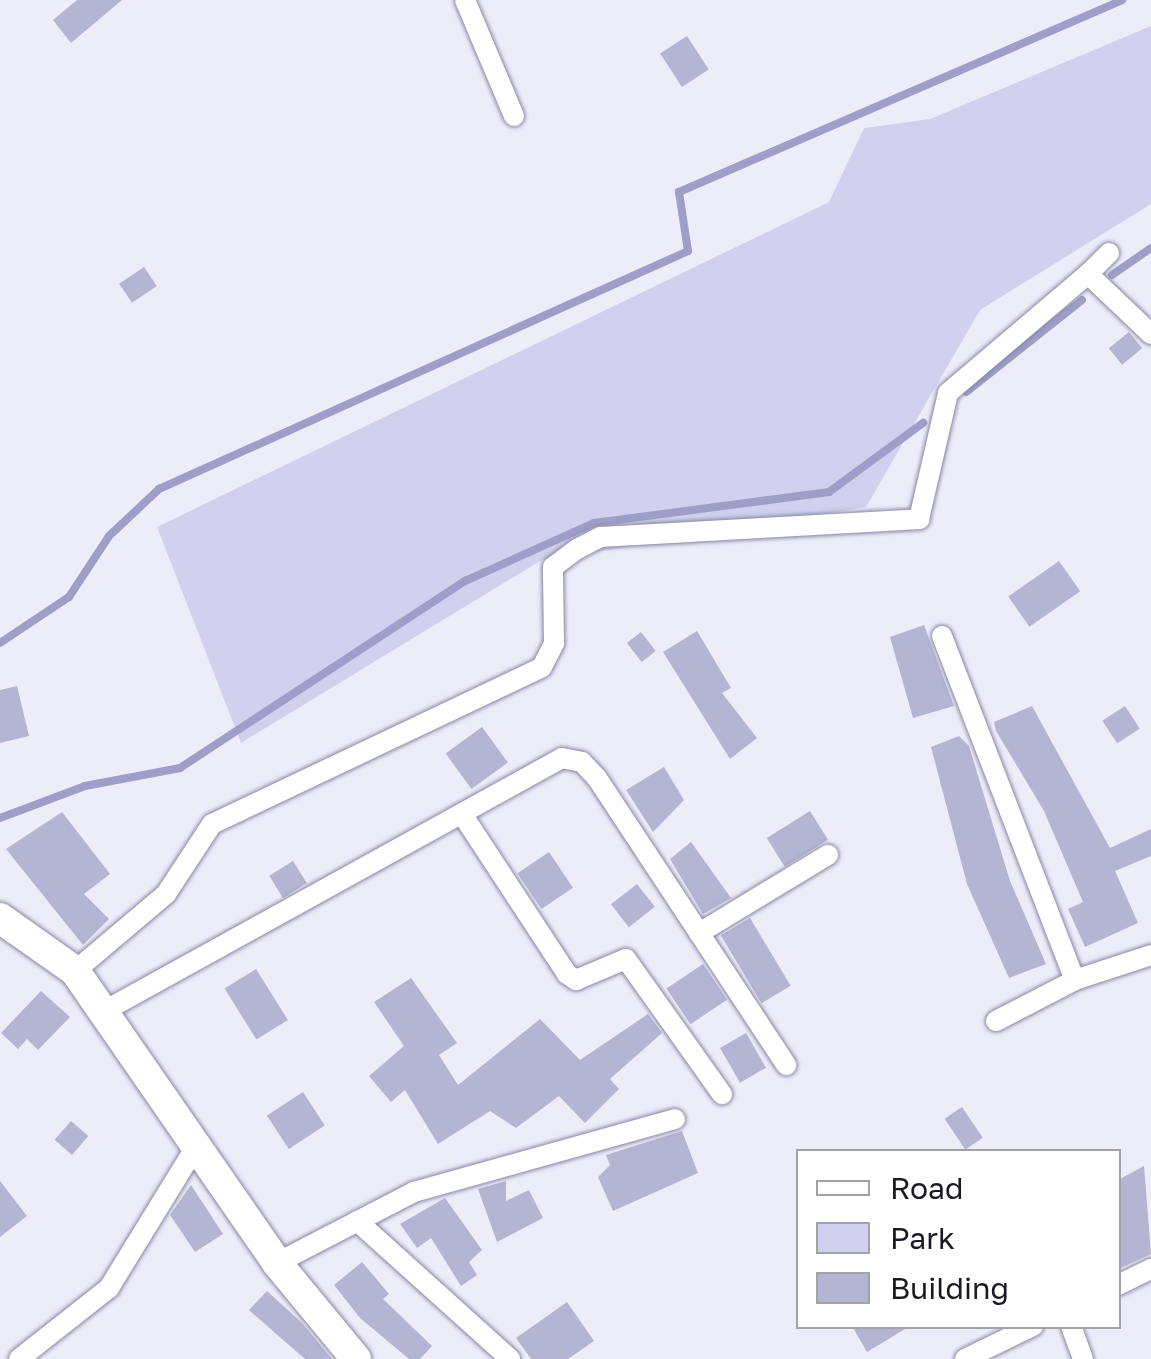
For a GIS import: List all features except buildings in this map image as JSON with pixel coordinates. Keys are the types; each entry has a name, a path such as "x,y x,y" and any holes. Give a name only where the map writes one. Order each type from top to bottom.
{"street":[{"path":"465,0 514,116"},
{"path":"75,971 166,894 212,824 542,667 554,643 553,567 577,549 601,537 919,518 948,393 1109,252"},
{"path":"1088,274 1151,334"},
{"path":"942,636 1075,980"},
{"path":"106,1010 553,760 582,762 786,1065"},
{"path":"462,814 567,974 576,980 626,958 722,1094"},
{"path":"698,932 828,855"},
{"path":"0,918 75,971 106,1010 195,1148 277,1263 356,1359"},
{"path":"996,1021 1075,980 1151,955"},
{"path":"277,1263 414,1192 675,1120"},
{"path":"19,1359 109,1288 195,1148"},
{"path":"357,1221 510,1359"},
{"path":"1121,1284 1151,1270"},
{"path":"965,1359 1028,1329"},
{"path":"1072,1329 1083,1359"},
{"path":"0,1350 8,1359"}],"green space":[{"path":"1151,26 1151,204 980,310 866,507 540,561 241,743 157,527 829,202 864,128 930,119"}],"waterway":[{"path":"0,643 69,597 109,536 159,489 688,251 679,192 1122,0"},
{"path":"1112,275 1151,248"},
{"path":"966,392 1082,300"},
{"path":"0,818 85,786 180,768 465,581 594,523 829,492 923,423"}]}
